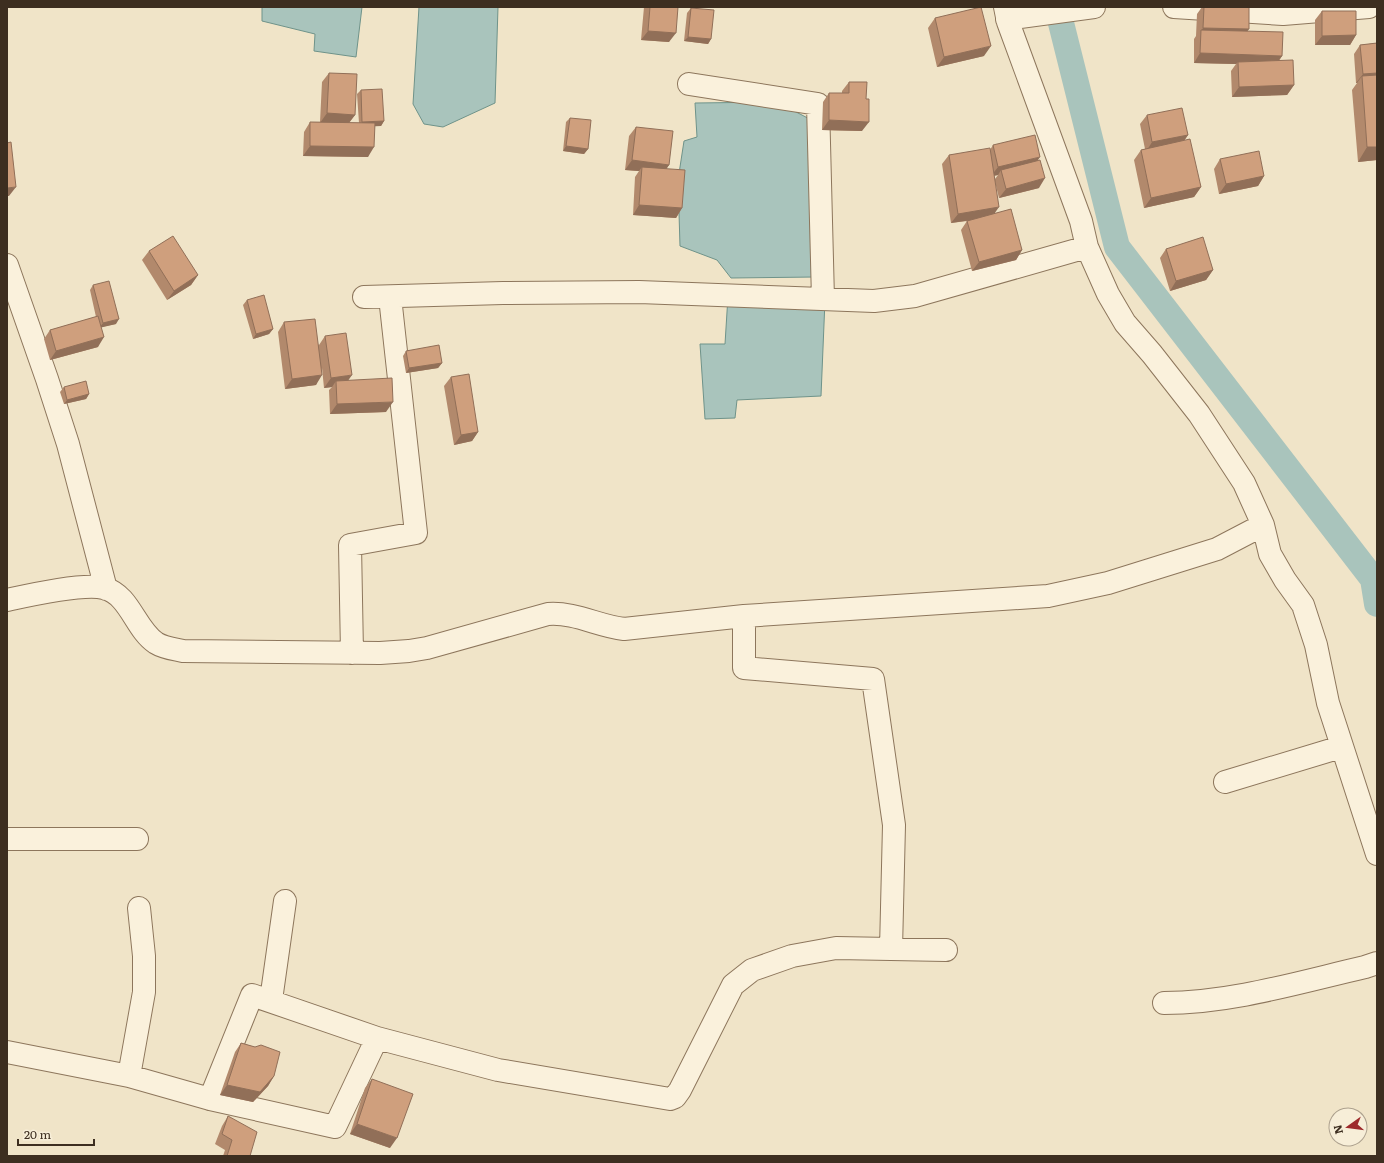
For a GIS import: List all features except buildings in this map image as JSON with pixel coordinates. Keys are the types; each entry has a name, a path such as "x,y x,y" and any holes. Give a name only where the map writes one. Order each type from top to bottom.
{"street":[{"path":"1094,7 1010,15 1080,221 1087,247 1108,294 1125,323 1152,354 1199,414 1244,483 1263,525 1270,554 1302,605 1316,646 1328,703 1341,747 1377,854"},
{"path":"1174,7 1283,14 1369,7"},
{"path":"688,84 818,104 823,299"},
{"path":"364,297 503,293 639,292 874,301 915,296 1087,247"},
{"path":"8,265 68,444 106,589"},
{"path":"352,653 350,545 416,533 390,297"},
{"path":"7,600 43,593 93,587 106,589 120,597 156,643 169,649 183,651 380,653 427,648 548,614 565,614 610,628 624,629 744,616 1048,596 1108,583 1218,549 1263,525"},
{"path":"744,616 744,668 873,679 894,825 891,949"},
{"path":"1225,782 1341,747"},
{"path":"7,839 137,839"},
{"path":"271,1000 284,901"},
{"path":"129,1076 144,985 144,956 139,908"},
{"path":"210,1099 252,995 271,1000 377,1038 522,1076 670,1099 680,1090 733,985 752,970 792,956 836,948 946,950"},
{"path":"1164,1003 1192,1003 1217,1000 1365,968 1377,963"},
{"path":"7,1052 129,1076 210,1099 334,1127 377,1038"}],"water":[{"path":"262,7 362,7 356,57 314,51 315,34 262,21"},
{"path":"419,7 498,7 495,103 443,127 424,124 413,104"},
{"path":"777,102 821,125 815,277 731,278 717,260 680,246 678,180 684,141 697,137 695,103"},
{"path":"728,296 825,300 821,396 737,400 735,418 705,419 700,344 725,344"}],"waterway":[{"path":"1057,7 1117,247 1373,579 1377,604"}]}
